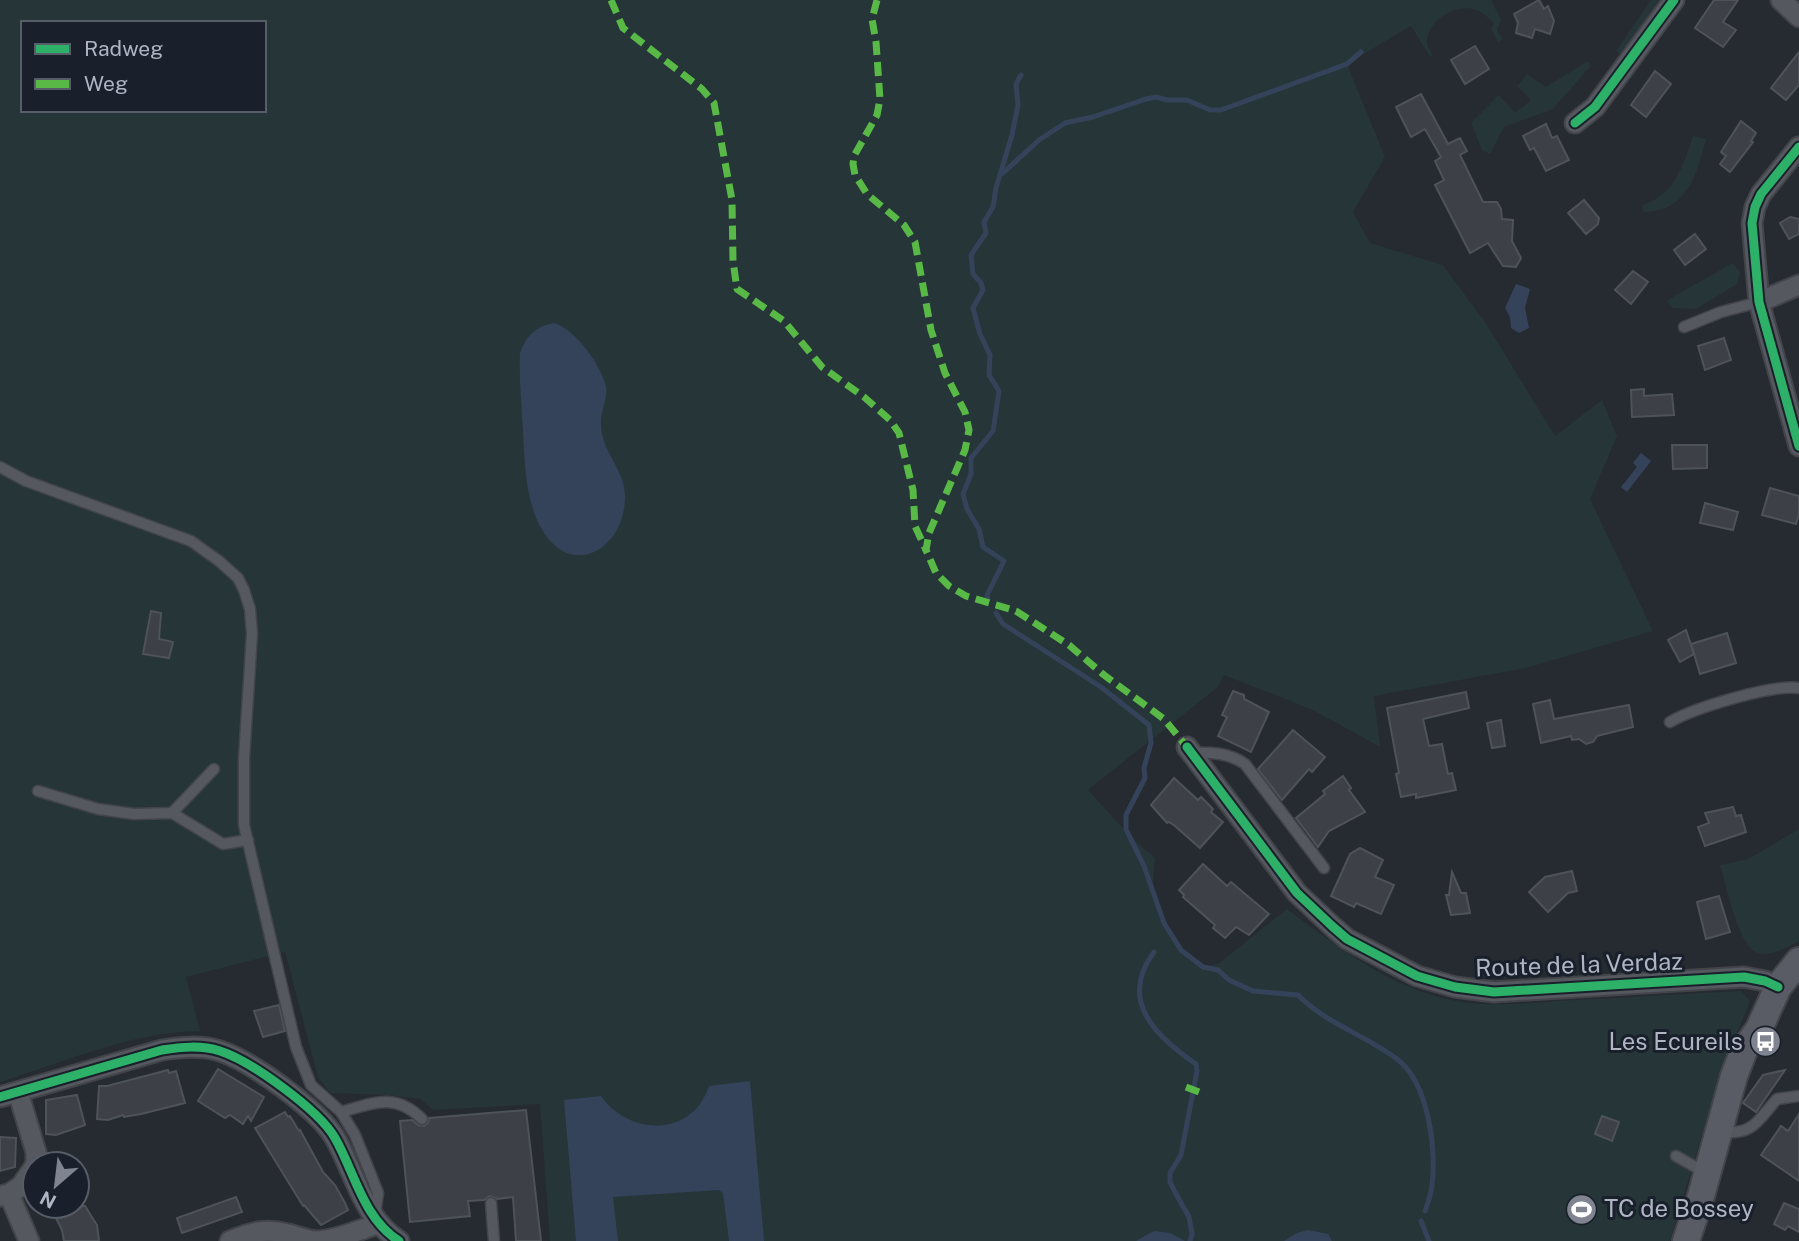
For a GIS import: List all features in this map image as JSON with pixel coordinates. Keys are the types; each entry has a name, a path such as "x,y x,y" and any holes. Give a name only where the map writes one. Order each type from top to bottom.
{"street":[{"path":"1575,123 1595,107 1674,0"},
{"path":"1782,0 1799,17"},
{"path":"1799,147 1766,186 1753,215 1759,302 1799,446"},
{"path":"1759,302 1799,285"},
{"name":"Route de la Verdaz","path":"1190,750 1308,905 1347,939 1416,976 1455,987 1494,992 1744,976 1778,987"},
{"path":"1686,1241 1704,1185 1726,1098 1744,1050 1759,1029 1778,987 1799,961"},
{"path":"35,1150 9,1094 162,1050 189,1047 220,1051 248,1064 323,1121 334,1137 376,1221 399,1241"},
{"path":"21,1184 4,1195 29,1241"},
{"path":"1704,1185 1705,1241"},
{"path":"230,1241 252,1231 264,1230 308,1240 323,1240 376,1221"}],"lane":[{"path":"1684,327 1721,312 1759,302"},
{"path":"0,467 26,481 191,541 238,578 250,609 252,634 244,758 244,825 296,1047 311,1085 341,1112 355,1135 378,1193 376,1221"},
{"path":"1670,722 1712,705 1776,688 1799,688"},
{"path":"1190,750 1227,755 1245,764 1324,868"},
{"path":"172,813 214,769"},
{"path":"38,792 98,809 134,814 172,813 223,844 248,840"},
{"path":"1717,1131 1746,1130 1759,1122 1777,1099 1799,1097"},
{"path":"341,1112 372,1103 393,1101 411,1109 422,1119"},
{"path":"1676,1156 1704,1185"},
{"path":"491,1203 494,1241"}],"shaded area":[{"path":"0,0 1491,0 1501,20 1497,30 1503,39 1498,42 1491,29 1494,23 1488,17 1476,10 1460,9 1439,19 1429,32 1428,45 1433,55 1430,57 1411,26 1347,64 1385,157 1353,212 1370,243 1443,265 1487,325 1555,436 1602,400 1617,436 1590,499 1653,631 1526,668 1374,696 1380,747 1313,710 1224,675 1218,687 1088,790 1132,838 1155,858 1152,894 1164,923 1181,950 1203,967 1218,964 1287,909 1352,956 1386,976 1423,992 1460,1002 1518,1004 1741,991 1750,1001 1720,1075 1670,1241 550,1241 540,1104 433,1110 420,1099 330,1093 318,1077 285,952 186,977 200,1031 124,1042 0,1082"},
{"path":"1651,0 1659,0 1622,55 1616,51"},
{"path":"1588,61 1591,66 1553,109 1504,127 1490,154 1482,150 1471,123 1499,95 1515,113 1531,100 1517,86 1527,74 1546,87"},
{"path":"1693,136 1706,139 1699,166 1688,189 1670,206 1643,212 1642,205 1662,195 1676,178"},
{"path":"1733,263 1740,273 1737,284 1696,309 1673,308 1667,300"},
{"path":"1799,829 1799,941 1774,953 1758,953 1744,939 1739,928 1720,865 1748,859"}],"water":[{"path":"1516,284 1530,289 1525,308 1529,328 1519,333 1511,328 1510,317 1505,308"},
{"path":"554,323 579,340 603,378 606,392 601,419 602,434 624,488 622,517 615,532 605,545 593,552 579,555 565,552 552,543 540,526 530,500 526,473 520,353 532,333"},
{"path":"1641,453 1651,461 1627,492 1621,487 1637,467 1633,463"},
{"path":"750,1081 764,1241 729,1241 723,1193 719,1190 613,1197 618,1241 576,1241 564,1100 601,1096 627,1119 659,1126 675,1123 689,1115 701,1103 709,1086"},
{"path":"1308,1230 1328,1234 1332,1241 1284,1241 1297,1233"},
{"path":"1154,1231 1170,1233 1185,1241 1136,1241"}],"building":[{"path":"1539,0 1544,9 1548,6 1554,21 1550,34 1535,29 1532,38 1516,33 1518,23 1514,14"},
{"path":"1714,0 1738,0 1723,22 1736,30 1723,47 1695,28"},
{"path":"1475,46 1489,69 1465,84 1451,60"},
{"path":"1799,52 1799,85 1786,100 1771,88"},
{"path":"1655,71 1671,84 1646,117 1631,105"},
{"path":"1421,94 1448,144 1460,138 1467,151 1460,155 1483,202 1497,202 1502,219 1513,220 1512,241 1521,258 1516,267 1503,266 1488,243 1470,253 1435,185 1444,180 1435,161 1441,157 1425,129 1411,137 1396,107"},
{"path":"1741,121 1756,133 1751,141 1753,142 1730,172 1720,164 1726,156 1721,152"},
{"path":"1546,124 1552,138 1557,136 1569,160 1546,171 1534,148 1530,150 1523,136"},
{"path":"1584,200 1599,218 1598,224 1586,234 1568,213"},
{"path":"1790,217 1799,219 1799,234 1789,239 1780,223"},
{"path":"1695,234 1706,249 1685,265 1674,250"},
{"path":"1633,271 1648,282 1631,304 1615,290"},
{"path":"1724,338 1731,360 1705,370 1698,346"},
{"path":"1644,389 1644,396 1672,394 1674,415 1632,417 1631,390"},
{"path":"1672,445 1707,445 1707,468 1673,469"},
{"path":"1770,488 1799,496 1796,524 1762,515"},
{"path":"1705,503 1738,512 1733,530 1700,523"},
{"path":"151,611 161,613 159,639 173,642 169,658 143,654"},
{"path":"1686,630 1694,654 1680,662 1668,640"},
{"path":"1727,633 1736,663 1700,674 1691,644"},
{"path":"1233,691 1269,712 1251,752 1218,736 1227,717 1222,715"},
{"path":"1466,692 1469,708 1423,719 1429,746 1442,744 1448,774 1452,773 1456,790 1416,798 1416,794 1401,797 1387,708"},
{"path":"1550,700 1554,719 1629,705 1633,727 1597,736 1593,742 1586,744 1579,739 1572,740 1571,736 1541,743 1533,704"},
{"path":"1501,720 1505,746 1492,748 1487,723"},
{"path":"1293,730 1325,757 1312,772 1309,769 1282,800 1258,769"},
{"path":"1343,776 1351,788 1349,790 1365,812 1329,831 1318,847 1296,818 1325,794 1323,791"},
{"path":"1174,778 1198,800 1201,797 1213,809 1211,812 1223,822 1200,848 1175,826 1167,823 1151,805"},
{"path":"1733,807 1736,816 1741,815 1746,832 1705,846 1698,827 1709,823 1705,813"},
{"path":"1360,848 1383,860 1375,877 1394,885 1381,914 1356,903 1354,907 1331,896 1350,854"},
{"path":"1203,864 1227,886 1231,882 1269,914 1249,935 1236,927 1225,938 1213,928 1215,925 1183,897 1179,890"},
{"path":"1572,871 1577,891 1568,893 1548,912 1529,892 1545,877"},
{"path":"1452,872 1461,893 1466,893 1470,913 1451,915 1446,895 1449,895"},
{"path":"1719,896 1730,932 1706,939 1697,902"},
{"path":"279,1005 285,1031 263,1037 254,1011"},
{"path":"218,1069 264,1097 251,1121 248,1116 243,1124 230,1115 225,1118 198,1101"},
{"path":"168,1070 169,1073 176,1071 185,1103 108,1120 97,1119 99,1086"},
{"path":"1785,1070 1756,1112 1743,1103 1763,1075"},
{"path":"77,1095 85,1125 56,1135 46,1134 46,1100"},
{"path":"526,1110 541,1241 516,1241 513,1197 497,1199 490,1196 484,1200 468,1201 470,1216 410,1222 400,1121 412,1120 424,1126 429,1118"},
{"path":"285,1112 300,1130 348,1210 321,1225 303,1206 255,1128"},
{"path":"1799,1114 1799,1181 1761,1155 1781,1126 1788,1131"},
{"path":"1602,1116 1619,1122 1612,1141 1595,1134"},
{"path":"0,1137 16,1138 15,1167 0,1171"},
{"path":"236,1197 242,1212 182,1233 177,1218"},
{"path":"1784,1203 1799,1209 1799,1232 1788,1226 1785,1230 1774,1224"},
{"path":"91,1216 97,1225 99,1241 64,1241 57,1220 91,1220"}],"waterway":[{"path":"1003,173 1039,140 1065,123 1156,97 1187,100 1210,110 1221,110 1347,64 1361,52"},
{"path":"988,599 987,595 1004,561 983,547 979,529 967,509 963,494 971,474 971,458 993,431 999,391 989,375 990,355 980,334 973,308 983,290 973,274 971,255 986,233 984,222 993,207 1012,135 1018,105 1016,84 1021,75"},
{"path":"996,613 1003,624 1101,687 1149,725 1151,743 1144,768 1145,778 1126,815 1126,829 1144,866 1164,923 1181,950 1203,967 1218,970 1229,980 1253,991 1298,995 1321,1014 1397,1059 1408,1070 1424,1102 1432,1139 1433,1176 1425,1211"},
{"path":"1154,952 1144,969 1140,986 1146,1015 1167,1041 1196,1064 1197,1071 1181,1155 1170,1173 1170,1182 1189,1217 1192,1234 1190,1241"},
{"path":"1421,1221 1429,1241"}],"marked path":[{"path":"611,0 623,28 702,89 714,103 732,200 733,261 737,289 784,321 822,367 864,397 890,420 899,433 913,490 915,526 926,550"},
{"path":"877,0 872,19 880,99 877,115 854,156 855,175 867,194 904,225 915,242 931,330 945,373 965,412 969,430 965,450 929,533 926,550 936,573 949,586 966,596 1016,611 1069,645 1104,675 1164,719 1187,747"},
{"path":"1186,1087 1199,1092"}],"cycle path":[{"path":"1575,123 1595,107 1674,0"},
{"path":"1799,147 1761,194 1752,223 1759,302 1799,446"},
{"path":"1187,747 1297,893 1347,939 1417,976 1455,987 1494,992 1744,977 1778,987"},
{"path":"0,1097 162,1050 191,1047 220,1051 266,1076 315,1114 335,1138 368,1208 399,1241"}],"place":[{"name":"Les Ecureils","path":"1766,1042"},
{"name":"TC de Bossey","path":"1581,1209"}]}
